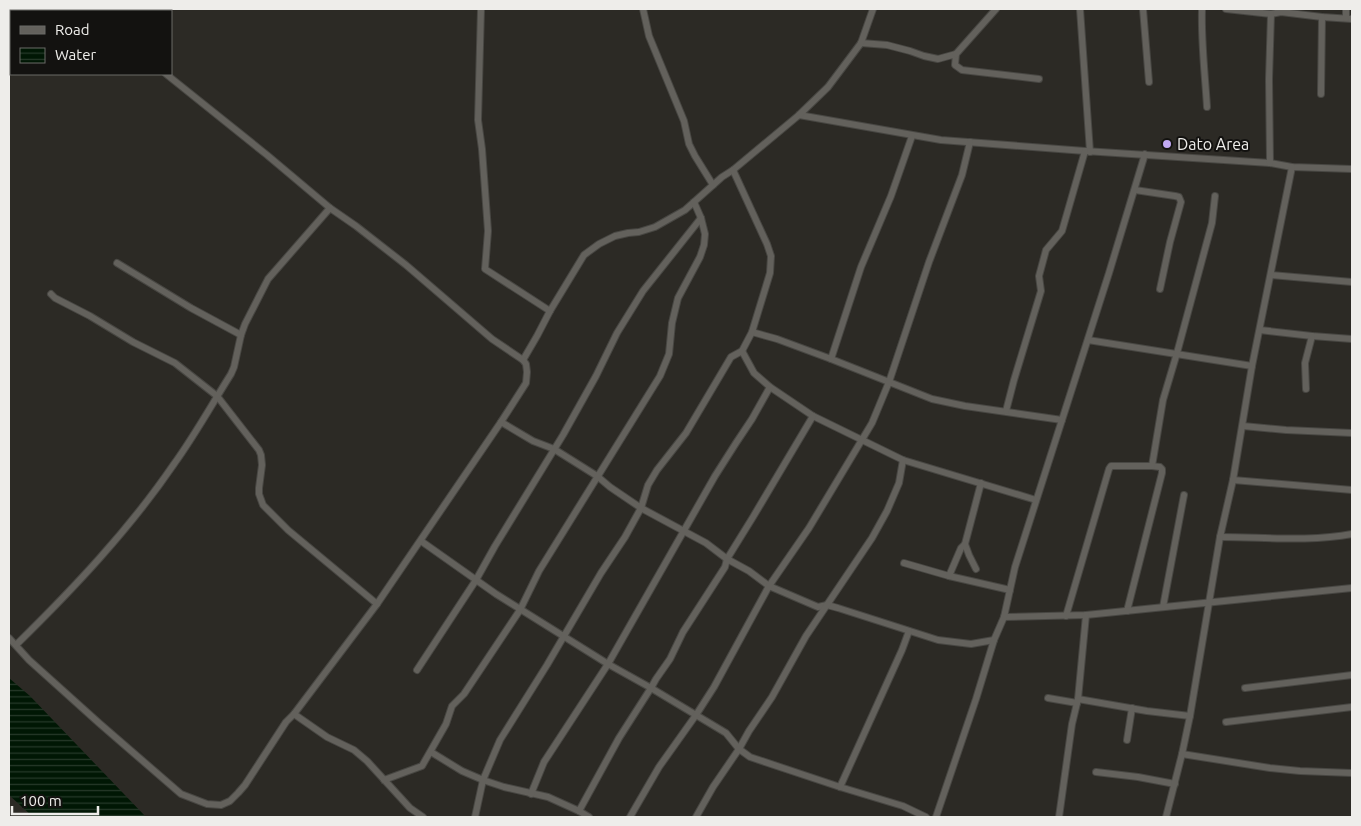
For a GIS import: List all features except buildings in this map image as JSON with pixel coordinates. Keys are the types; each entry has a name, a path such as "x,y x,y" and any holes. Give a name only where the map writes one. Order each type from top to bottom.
{"street":[{"path":"481,9 478,120 488,231 485,269 550,311"},
{"path":"643,9 650,36 684,121 689,144 713,185"},
{"path":"523,360 584,255 599,244 615,236 655,227 685,210 799,115 828,86 861,43 873,9"},
{"path":"861,43 888,45 938,59 956,54 996,9"},
{"path":"1006,412 1041,291 1039,276 1046,250 1062,231 1088,151 1080,9"},
{"path":"1142,9 1149,82"},
{"path":"1202,9 1201,36 1207,107"},
{"path":"1226,9 1270,14 1281,10 1322,17 1349,18 1346,9"},
{"path":"1270,14 1270,163"},
{"path":"1321,94 1322,17"},
{"path":"956,54 955,65 962,70 1039,79"},
{"path":"9,638 29,660 182,794 206,804 221,805 230,801 244,785 286,722 377,604 526,383 526,364 523,360 492,338 399,259 330,208 167,75"},
{"path":"799,115 941,140 1270,163 1292,167 1352,169"},
{"path":"831,359 861,267 891,196 912,136"},
{"path":"630,817 659,767 696,715 733,654 769,586 809,528 872,424 962,175 970,142"},
{"path":"936,817 994,640 1004,617 1015,567 1146,154"},
{"path":"1166,817 1190,716 1220,536 1233,480 1252,366 1292,167"},
{"path":"475,817 483,780 500,740 601,573 625,537 641,508 648,485 657,470 686,433 730,357 742,351 752,332 770,273 771,256 733,170"},
{"path":"1135,190 1180,197 1181,202 1160,289"},
{"path":"1152,466 1162,400 1177,354 1212,223 1215,196"},
{"path":"384,780 420,768 431,752 446,724 452,706 464,694 520,610 538,571 660,376 669,354 672,323 678,298 697,264 704,245 705,234 702,218 694,202"},
{"path":"16,645 84,576 127,526 175,463 232,374 245,324 268,279 330,208"},
{"path":"417,670 434,641 476,580 579,406 617,333 643,291 702,218"},
{"path":"117,264 241,335"},
{"path":"1271,275 1352,282"},
{"path":"51,294 133,342 176,363 217,396 259,450 262,465 258,488 263,505 288,530 377,604"},
{"path":"1260,330 1352,339"},
{"path":"752,332 831,359 932,399 965,406 1062,420"},
{"path":"1306,388 1305,363 1312,336"},
{"path":"1088,340 1252,366"},
{"path":"742,351 754,373 770,387 813,416 903,460 1036,500"},
{"path":"531,794 544,762 608,664 715,476 752,420 770,387"},
{"path":"579,811 619,738 725,567 726,559 813,416"},
{"path":"501,422 533,442 554,449 597,476 641,508 706,543 726,559 749,571 769,586 818,607 827,605 938,640 971,644 994,640"},
{"path":"1242,426 1352,433"},
{"path":"696,817 713,787 785,676 806,636 872,538 887,511 899,483 903,460"},
{"path":"1066,616 1108,469 1111,466 1160,467 1162,473 1127,611"},
{"path":"1233,480 1352,490"},
{"path":"948,576 961,548 965,544 981,483"},
{"path":"1163,607 1184,495"},
{"path":"1220,536 1264,538 1335,537 1352,534"},
{"path":"421,541 520,610 726,734 739,749 750,757 840,788 903,806 926,817"},
{"path":"965,544 976,569"},
{"path":"904,563 948,576 1010,590"},
{"path":"1004,617 1086,615 1352,588"},
{"path":"1059,817 1077,701 1086,615"},
{"path":"840,788 909,631"},
{"path":"1245,688 1352,675"},
{"path":"1048,698 1190,716"},
{"path":"1226,722 1352,707"},
{"path":"1127,740 1132,708"},
{"path":"294,714 327,737 354,750 367,761 410,808 423,817"},
{"path":"431,752 462,771 483,780 548,797 589,817"},
{"path":"1182,754 1270,768 1352,773"},
{"path":"1096,772 1175,784"}],"water":[{"path":"9,678 30,696 146,817 33,817 9,795"}],"place":[{"name":"Dato Area","path":"1167,144"}]}
